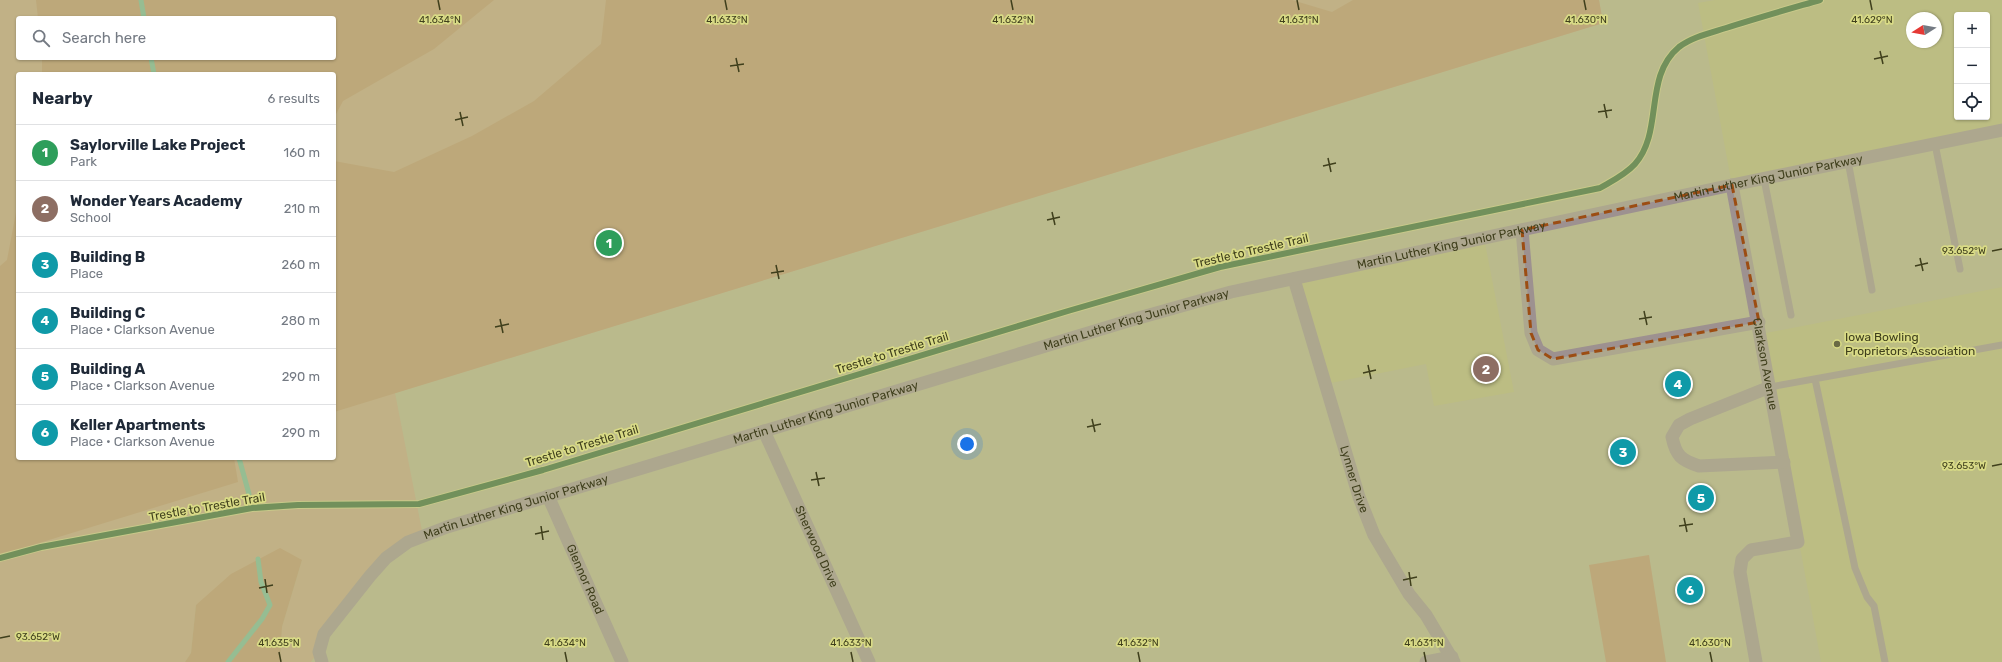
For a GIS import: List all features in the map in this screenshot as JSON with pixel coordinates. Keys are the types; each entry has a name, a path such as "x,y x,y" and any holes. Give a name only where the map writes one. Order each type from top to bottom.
{"street":[{"name":"Martin Luther King Junior Parkway","path":"322,662 319,652 324,634 386,558 408,542 447,527 1128,321 1231,292 1732,185 2002,130"},
{"name":"Clarkson Avenue","path":"1732,185 1798,542 1751,550 1742,559 1740,572 1756,662"},
{"path":"1522,230 1531,333 1538,350 1553,358 1758,322"},
{"name":"Lynner Drive","path":"1294,279 1359,497 1374,534 1409,594 1426,615 1453,660"},
{"path":"1770,387 1690,419 1679,425 1672,437 1675,452 1686,462 1699,466 1784,462"},
{"name":"Sherwood Drive","path":"764,431 869,662"},
{"name":"Glennor Road","path":"548,496 622,662"},
{"path":"1426,662 1453,660"}],"lane":[{"path":"1935,144 1960,269"},
{"path":"1848,162 1872,290"},
{"path":"1764,179 1791,315"},
{"path":"1770,387 2002,345"},
{"path":"1815,379 1855,568 1867,597 1874,606 1885,662"}],"highlighted area":[{"path":"1732,185 1759,322 1553,359 1538,350 1531,333 1522,230"}],"shaded area":[{"path":"0,0 1599,0 1603,23 395,393 423,536 386,558 311,662 280,662 282,627 302,560 196,605 191,653 185,662 0,662"},
{"path":"36,0 494,0 434,49 343,101 336,114 336,72 42,72 42,60 336,60 336,16 38,16"},
{"path":"606,0 1292,0 1332,12 1353,0 1599,0 1603,23 336,411 336,161 394,172 472,136 534,101 601,44"},
{"path":"1715,0 2002,0 2002,130 1732,185 1698,3"},
{"path":"16,213 16,460 234,460 238,482 0,555 0,266 7,260"},
{"path":"1484,238 1514,392 1434,406 1426,364 1326,384 1294,279"},
{"path":"2002,287 2002,662 1821,662 1761,334"},
{"path":"280,548 302,560 282,627 280,662 185,662 191,653 196,605 231,574"},
{"path":"1649,555 1666,662 1606,662 1589,565"}],"waterway":[{"path":"141,0 144,16"},
{"path":"151,60 154,72"},
{"path":"240,460 249,494"},
{"path":"228,662 262,619 270,605 261,582 258,559"}],"cycle path":[{"name":"Trestle to Trestle Trail","path":"0,558 41,547 252,508 298,505 419,504 543,470 1068,311 1220,267 1600,188 1618,178 1631,168 1644,151 1649,136 1661,73 1668,59 1679,47 1695,38 1820,0"}],"place":[{"name":"Saylorville Lake Project","path":"609,243"},
{"name":"Iowa Bowling Proprietors Association","path":"1837,344"},
{"name":"Wonder Years Academy","path":"1486,369"},
{"name":"Building C","path":"1678,384"},
{"name":"Building B","path":"1623,452"},
{"name":"Building A","path":"1701,498"},
{"name":"Keller Apartments","path":"1690,590"}]}
